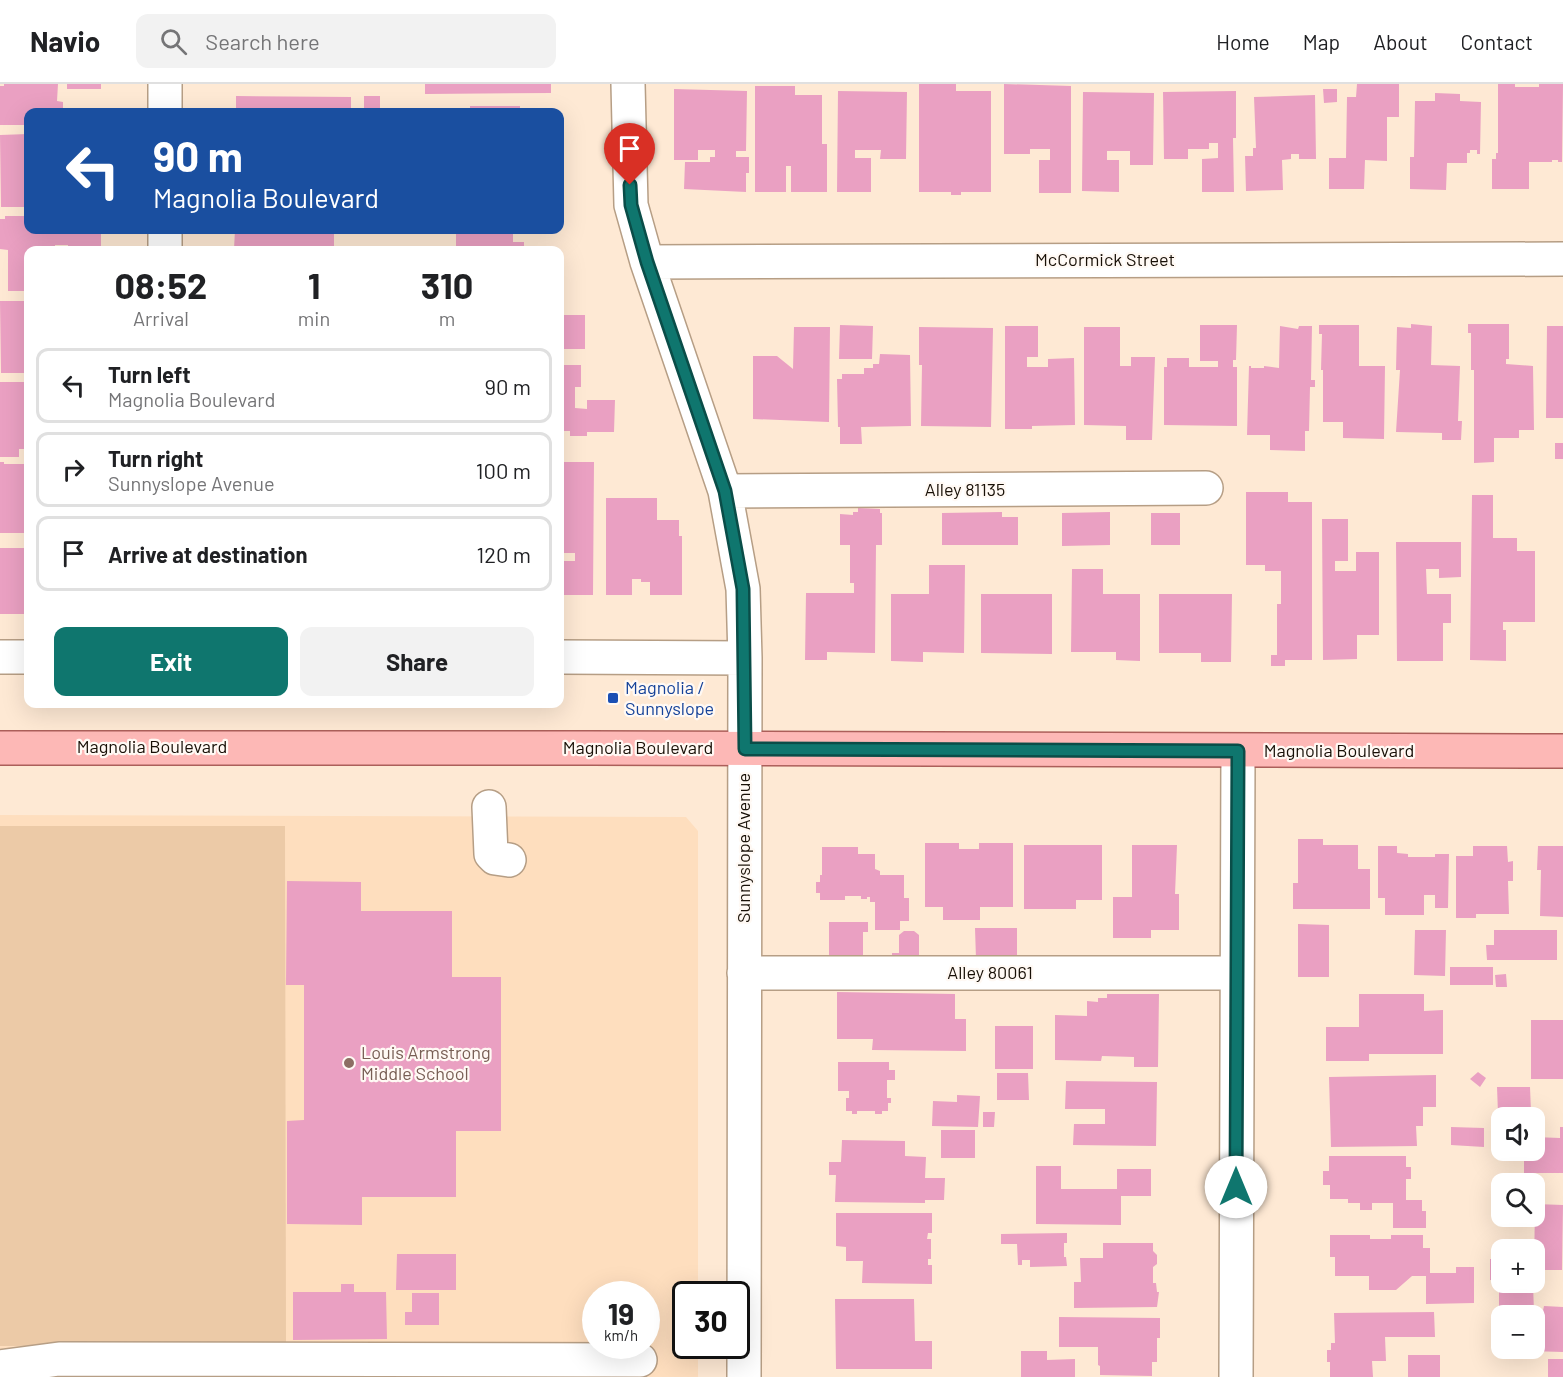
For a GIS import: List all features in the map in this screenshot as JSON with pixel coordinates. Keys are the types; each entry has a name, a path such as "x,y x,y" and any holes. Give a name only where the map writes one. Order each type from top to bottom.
{"main road":[{"name":"Magnolia Boulevard","path":"0,748 1563,751"}],"street":[{"path":"165,84 165,108"},
{"name":"Sunnyslope Avenue","path":"628,84 631,205 647,262 725,491 743,589 745,658 744,1377"},
{"name":"McCormick Street","path":"647,262 1563,259"},
{"name":"Alley 81135","path":"725,491 1206,488"},
{"path":"0,657 24,657"},
{"path":"564,657 745,658"},
{"path":"1236,1377 1238,751"},
{"path":"489,807 491,854 495,858 509,860"},
{"name":"Alley 80061","path":"744,973 1236,973"},
{"path":"0,1367 59,1359 559,1347 640,1360"}],"shaded area":[{"name":"Louis Armstrong Middle School","path":"0,815 686,817 698,831 698,1281 672,1281 672,1359 698,1359 698,1377 0,1377"},
{"path":"0,826 285,826 286,1345 0,1346"}],"building":[{"path":"4,84 58,84 57,101 63,102 63,108 24,108 24,125 0,125 0,86"},
{"path":"67,84 101,84 101,89 67,89"},
{"path":"425,84 551,84 551,93 425,94"},
{"path":"919,84 956,84 956,91 991,91 991,192 961,192 961,195 951,195 951,192 919,192"},
{"path":"1004,84 1071,86 1071,193 1039,193 1039,160 1050,160 1050,149 1030,149 1030,154 1004,154"},
{"path":"1357,84 1399,84 1399,117 1387,117 1387,161 1365,160 1364,189 1329,189 1329,158 1346,158 1347,97 1356,97"},
{"path":"1498,84 1539,87 1539,84 1563,84 1562,162 1552,160 1552,162 1529,162 1529,189 1492,189 1492,159 1496,159 1496,153 1498,153"},
{"path":"755,86 795,86 795,95 822,95 822,144 827,144 827,192 791,192 791,166 786,166 786,192 755,192"},
{"path":"674,89 747,91 746,151 736,151 736,157 749,157 746,192 684,189 685,162 710,162 710,157 715,157 715,150 698,150 698,160 674,160"},
{"path":"1323,89 1337,89 1337,102 1324,103"},
{"path":"838,91 907,92 906,159 880,159 881,150 855,150 855,158 871,158 871,192 837,192"},
{"path":"1236,91 1236,138 1233,138 1234,192 1202,192 1202,159 1218,158 1218,143 1209,143 1209,149 1188,149 1188,159 1164,159 1163,92"},
{"path":"1083,92 1154,93 1153,165 1130,165 1130,151 1107,151 1107,160 1119,160 1119,192 1082,191"},
{"path":"1435,93 1460,94 1460,101 1481,102 1480,154 1477,154 1477,150 1470,150 1470,153 1467,153 1467,163 1447,163 1446,190 1410,189 1410,157 1414,157 1415,101 1435,101"},
{"path":"1315,95 1316,159 1299,159 1299,154 1291,154 1291,159 1282,160 1283,190 1246,191 1245,156 1253,156 1253,148 1256,148 1254,97"},
{"path":"236,96 351,97 351,108 236,108"},
{"path":"364,96 380,96 380,108 364,108"},
{"path":"470,106 520,106 520,108 470,108"},
{"path":"24,134 24,207 1,207 0,135"},
{"path":"5,216 24,216 24,234 101,234 101,246 24,246 24,291 8,291 8,250 0,249 0,219 5,219"},
{"path":"235,234 334,234 334,246 234,246"},
{"path":"456,234 513,234 513,242 524,242 524,246 456,246"},
{"path":"0,301 24,301 24,373 1,373"},
{"path":"564,315 585,315 585,349 564,349"},
{"path":"1411,324 1432,326 1431,365 1460,366 1458,421 1462,421 1461,440 1442,440 1442,433 1396,432 1400,370 1396,370 1397,327 1411,328"},
{"path":"1468,324 1509,324 1509,359 1506,359 1506,364 1533,366 1534,430 1519,430 1519,438 1494,438 1494,462 1474,463 1474,370 1471,370 1471,333 1468,333"},
{"path":"840,325 873,326 872,359 839,359"},
{"path":"1200,325 1237,325 1236,360 1233,360 1233,367 1237,367 1237,426 1164,425 1164,367 1167,367 1167,358 1189,358 1189,367 1218,367 1218,361 1200,361"},
{"path":"1319,325 1359,325 1359,366 1385,366 1384,439 1343,438 1343,422 1323,422 1322,334 1319,334"},
{"path":"1005,326 1038,326 1038,357 1027,357 1027,367 1048,367 1048,359 1074,358 1075,425 1005,429"},
{"path":"1280,326 1298,329 1299,326 1312,326 1311,380 1315,380 1315,387 1310,387 1309,431 1305,431 1305,451 1270,450 1270,435 1247,435 1249,366 1251,368 1264,368 1264,366 1279,368"},
{"path":"1547,326 1563,326 1563,418 1546,418"},
{"path":"794,327 830,327 829,422 753,419 753,356 777,356 793,369"},
{"path":"919,327 993,328 991,427 921,426 922,365 919,365"},
{"path":"1084,327 1120,327 1120,366 1131,366 1131,357 1155,357 1152,440 1126,440 1126,426 1084,425"},
{"path":"880,354 910,355 911,426 861,427 862,444 840,444 837,379 842,379 842,374 864,374 864,368 873,368 873,364 879,364"},
{"path":"564,365 581,365 581,387 575,387 575,408 587,409 587,400 615,400 614,432 587,432 587,436 570,436 570,431 564,431"},
{"path":"0,382 24,382 24,449 19,449 19,457 0,457"},
{"path":"1555,443 1563,443 1563,459 1555,459"},
{"path":"0,462 24,464 24,533 0,533"},
{"path":"564,462 594,462 593,595 564,595 564,561 575,561 575,553 564,553"},
{"path":"1246,492 1288,492 1288,502 1312,502 1312,660 1285,660 1285,666 1271,666 1271,655 1277,655 1277,604 1281,604 1281,571 1265,571 1265,565 1246,565"},
{"path":"1472,495 1493,495 1493,538 1517,538 1517,551 1535,551 1535,622 1503,622 1503,630 1506,630 1506,661 1470,660"},
{"path":"606,498 657,498 657,520 679,520 679,536 682,536 682,595 650,595 650,582 632,579 632,595 606,595"},
{"path":"858,508 880,509 882,513 882,545 876,545 875,653 827,652 827,660 805,660 806,593 854,593 854,583 850,583 850,545 840,545 840,514 853,515 853,512 858,512"},
{"path":"1002,512 1002,517 1018,517 1018,545 942,545 942,513"},
{"path":"1110,512 1110,545 1062,546 1062,513"},
{"path":"1151,513 1180,513 1180,545 1151,545"},
{"path":"1322,519 1348,519 1348,561 1335,561 1335,571 1356,571 1356,552 1379,552 1379,635 1357,635 1357,659 1323,660"},
{"path":"1396,542 1461,542 1461,577 1439,578 1439,569 1426,569 1427,594 1451,594 1451,623 1443,623 1443,661 1397,661"},
{"path":"0,548 24,548 24,614 0,614"},
{"path":"929,565 965,565 964,653 923,652 923,662 891,661 891,594 929,594"},
{"path":"1072,569 1103,569 1103,594 1140,594 1140,661 1116,660 1116,652 1071,652"},
{"path":"981,594 1052,594 1052,654 981,653"},
{"path":"1159,594 1232,594 1231,662 1201,662 1201,653 1159,653"},
{"path":"1298,839 1323,839 1323,845 1358,845 1358,869 1370,869 1370,909 1293,909 1293,883 1298,883"},
{"path":"925,843 959,843 959,849 979,849 979,843 1013,843 1013,907 980,907 980,920 943,920 943,907 925,907"},
{"path":"1024,845 1102,845 1102,900 1076,900 1076,909 1024,909"},
{"path":"1132,845 1177,845 1175,894 1179,894 1179,930 1151,930 1151,938 1113,938 1113,897 1132,897"},
{"path":"1378,846 1397,846 1397,853 1408,854 1408,857 1435,857 1435,854 1449,854 1448,908 1435,908 1435,895 1424,895 1424,915 1385,915 1385,898 1378,898"},
{"path":"1473,846 1507,846 1508,862 1513,861 1513,881 1508,881 1509,914 1476,914 1476,918 1456,918 1456,856 1473,856"},
{"path":"1538,846 1563,846 1563,917 1540,916 1541,870 1537,870"},
{"path":"822,847 858,847 858,854 875,854 875,869 880,871 880,875 904,875 904,898 909,898 909,921 900,921 900,930 875,930 875,902 870,902 870,897 861,899 861,896 845,896 845,900 820,900 820,893 816,893 816,882 820,882 820,875 822,875"},
{"path":"287,881 361,882 361,911 452,911 452,977 501,977 501,1131 456,1131 456,1197 362,1197 362,1225 287,1224 287,1121 304,1120 304,985 286,985"},
{"path":"829,922 868,922 868,932 863,932 863,955 829,955"},
{"path":"1298,924 1329,925 1329,977 1298,977"},
{"path":"975,928 1017,928 1017,958 976,959"},
{"path":"1415,930 1446,930 1445,976 1414,975"},
{"path":"1494,930 1557,930 1557,960 1487,960 1486,945 1494,945"},
{"path":"904,931 914,931 919,935 919,960 892,960 892,953 899,953 899,935"},
{"path":"1450,967 1493,967 1493,985 1450,985"},
{"path":"1506,974 1507,987 1496,987 1495,975"},
{"path":"837,992 955,994 955,1019 966,1019 966,1051 872,1050 873,1039 837,1039"},
{"path":"1107,994 1159,994 1158,1067 1134,1067 1134,1057 1102,1056 1101,1061 1055,1060 1055,1015 1087,1016 1087,1001 1098,1002 1098,998 1107,998"},
{"path":"1359,994 1424,994 1424,1011 1443,1010 1443,1054 1369,1054 1369,1061 1326,1061 1326,1027 1359,1027"},
{"path":"1531,1020 1563,1020 1563,1079 1531,1079"},
{"path":"995,1026 1033,1026 1033,1069 995,1069"},
{"path":"838,1062 889,1062 889,1070 895,1070 895,1080 887,1080 887,1098 891,1098 888,1111 875,1114 875,1111 857,1111 857,1114 852,1114 852,1111 846,1111 846,1098 849,1098 849,1091 838,1091"},
{"path":"1478,1072 1486,1078 1480,1087 1470,1079"},
{"path":"997,1073 1028,1073 1029,1100 997,1100"},
{"path":"1436,1075 1436,1107 1423,1107 1423,1126 1416,1126 1417,1146 1331,1147 1329,1077"},
{"path":"1066,1081 1157,1082 1156,1146 1073,1145 1074,1124 1105,1124 1105,1109 1065,1109"},
{"path":"1497,1087 1530,1087 1531,1107 1498,1107"},
{"path":"957,1095 980,1096 978,1127 932,1126 933,1101 957,1102"},
{"path":"983,1112 995,1112 994,1127 983,1127"},
{"path":"1451,1127 1484,1128 1484,1147 1451,1145"},
{"path":"1560,1127 1563,1127 1563,1173 1524,1173 1524,1161 1545,1161 1545,1137 1560,1138"},
{"path":"941,1130 975,1130 975,1158 941,1158"},
{"path":"842,1140 905,1141 905,1156 926,1157 925,1178 945,1178 944,1200 925,1200 925,1203 835,1202 836,1175 829,1175 829,1162 841,1162"},
{"path":"1329,1156 1406,1156 1406,1167 1411,1167 1411,1179 1406,1179 1406,1200 1422,1200 1422,1211 1426,1211 1426,1228 1393,1228 1393,1203 1372,1203 1372,1210 1360,1210 1360,1203 1348,1203 1348,1199 1330,1199 1330,1185 1323,1185 1323,1171 1329,1171"},
{"path":"1036,1166 1061,1166 1061,1189 1117,1189 1117,1169 1151,1169 1151,1196 1121,1196 1121,1225 1036,1224"},
{"path":"1545,1204 1563,1205 1562,1270 1545,1270 1545,1239 1534,1239 1535,1227 1545,1227"},
{"path":"836,1213 932,1213 932,1233 928,1233 927,1239 931,1239 931,1259 928,1259 928,1265 932,1265 932,1284 862,1283 863,1261 846,1261 846,1247 836,1246"},
{"path":"1067,1233 1064,1257 1066,1257 1067,1266 1030,1267 1030,1260 1022,1260 1022,1265 1018,1265 1017,1244 1001,1244 1001,1234"},
{"path":"1330,1235 1370,1235 1370,1239 1391,1239 1391,1235 1423,1235 1423,1248 1430,1248 1430,1273 1456,1273 1456,1267 1474,1267 1474,1303 1426,1304 1426,1276 1412,1276 1396,1290 1369,1290 1369,1276 1335,1276 1335,1257 1330,1257"},
{"path":"1103,1243 1153,1243 1153,1251 1157,1255 1157,1264 1153,1267 1153,1283 1156,1283 1157,1292 1159,1292 1157,1307 1074,1308 1074,1282 1081,1282 1080,1258 1103,1258"},
{"path":"397,1254 456,1254 456,1290 396,1290"},
{"path":"341,1284 354,1284 354,1292 386,1292 387,1339 293,1340 293,1292 341,1292"},
{"path":"412,1293 439,1293 439,1325 405,1325 405,1312 412,1312"},
{"path":"1499,1293 1533,1293 1534,1305 1499,1305"},
{"path":"835,1299 914,1299 915,1341 932,1341 932,1369 836,1369"},
{"path":"1545,1306 1563,1307 1563,1352 1545,1351"},
{"path":"1434,1312 1435,1337 1385,1337 1386,1361 1372,1361 1373,1377 1330,1377 1327,1350 1331,1350 1331,1343 1335,1343 1334,1313"},
{"path":"1059,1317 1160,1318 1157,1362 1152,1362 1152,1376 1100,1375 1098,1347 1059,1347"},
{"path":"1021,1351 1047,1351 1047,1360 1075,1359 1075,1377 1021,1377"},
{"path":"1408,1355 1440,1355 1440,1377 1408,1377"},
{"path":"1548,1359 1563,1359 1563,1377 1548,1377"}],"place":[{"name":"Magnolia / Sunnyslope","path":"613,698"},
{"name":"Louis Armstrong Middle School","path":"349,1063"}],"route":[{"path":"630,185 631,205 647,262 725,491 743,589 745,749 1238,751 1236,1187"}]}
